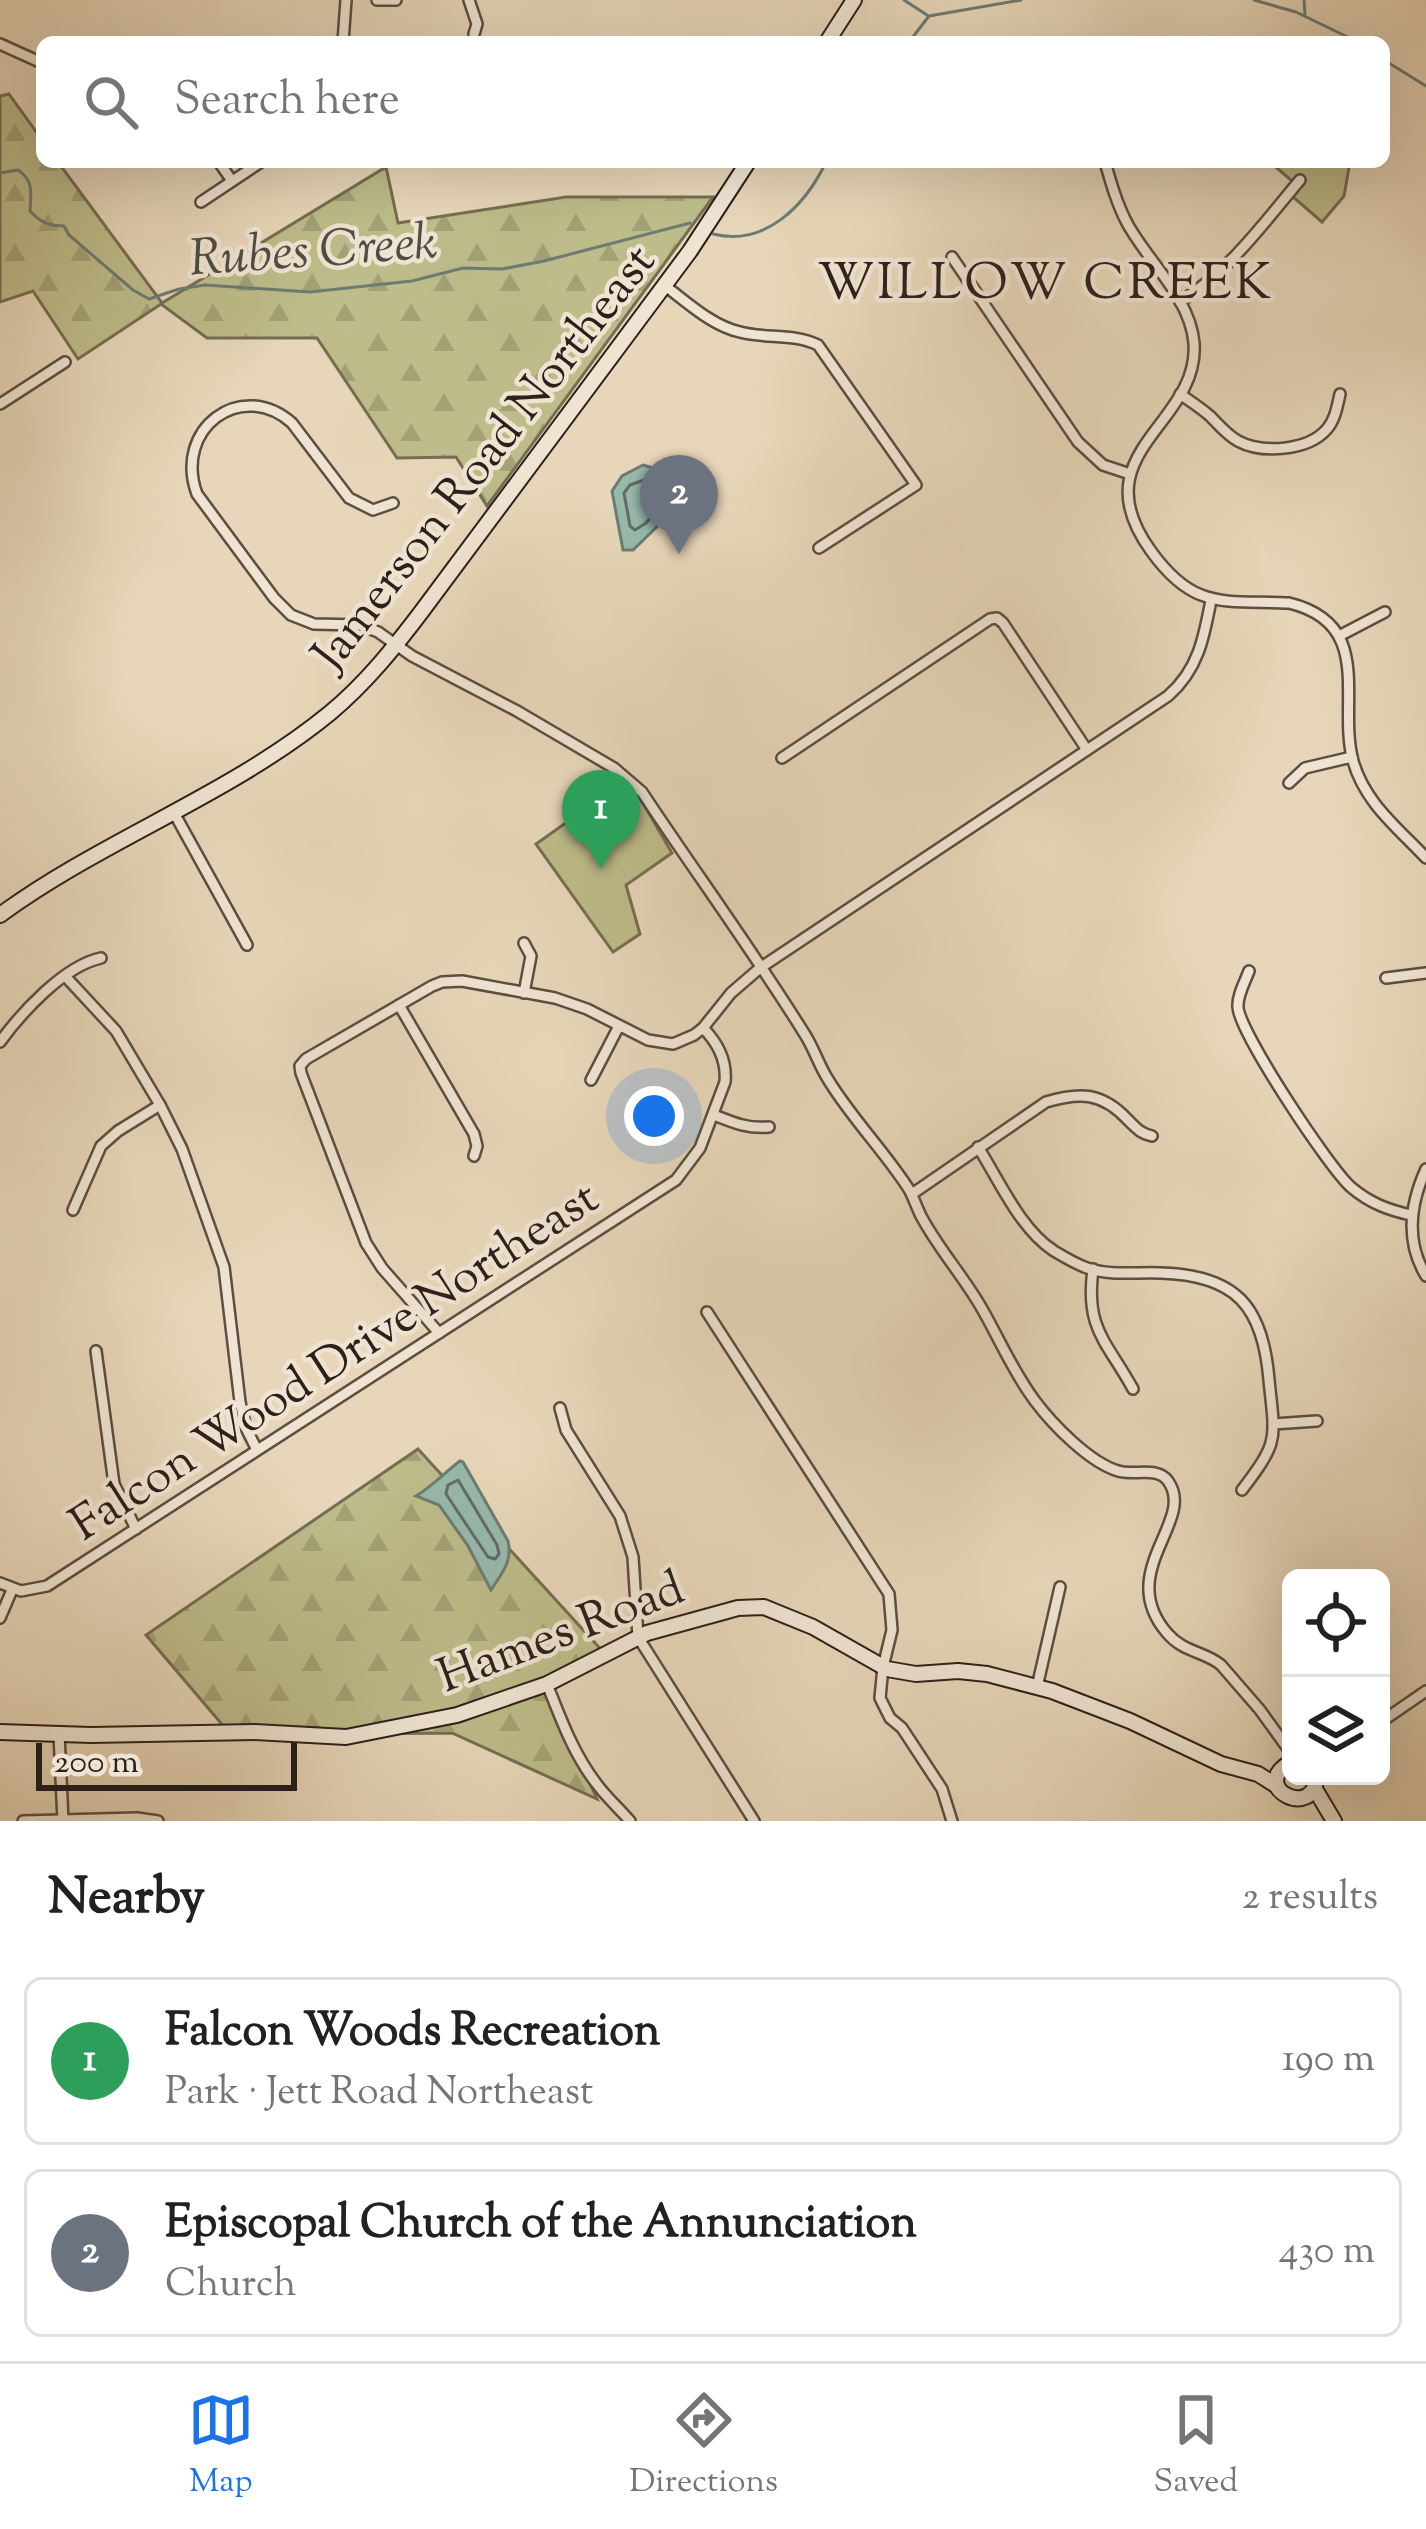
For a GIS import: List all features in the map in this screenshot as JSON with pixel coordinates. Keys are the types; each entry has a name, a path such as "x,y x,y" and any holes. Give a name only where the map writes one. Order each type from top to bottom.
{"street":[{"path":"343,36 346,0"},
{"path":"377,0 396,0"},
{"path":"469,0 477,24 473,34"},
{"path":"830,36 849,2"},
{"path":"0,44 36,60"},
{"path":"223,168 232,181"},
{"path":"201,202 252,168"},
{"name":"Jamerson Road Northeast","path":"0,914 39,886 249,769 308,730 355,690 397,644 664,284 744,168"},
{"path":"1107,168 1128,224 1180,302 1191,326 1194,350 1180,394 1142,448 1130,474 1130,511 1142,538 1176,580 1211,600 1301,606 1339,636 1349,666 1352,757 1376,806 1426,857"},
{"path":"1180,302 1233,260 1300,180"},
{"path":"952,257 1078,442 1103,465 1130,474"},
{"path":"664,284 734,331 818,345 916,484 819,548"},
{"path":"0,404 65,362"},
{"path":"1180,394 1235,439 1279,448 1323,434 1340,394"},
{"path":"393,502 373,510 349,497 292,423 272,411 242,407 218,416 194,447 191,471 197,494 285,611 314,624 369,628 517,711 630,779 642,792 805,1035 831,1085 912,1194 921,1217 980,1304 1021,1382 1046,1415 1103,1464 1123,1473 1166,1477 1174,1505 1150,1563 1151,1608 1180,1646 1221,1665 1282,1742"},
{"path":"439,1333 366,1243 301,1073 307,1059 432,986 452,980 572,1002 648,1040 683,1041 703,1028 730,993 760,968 1168,696 1186,679 1201,648 1211,600"},
{"path":"1339,636 1385,612"},
{"path":"782,758 997,618 1087,750"},
{"path":"1289,783 1305,768 1352,757"},
{"path":"173,811 247,945"},
{"path":"524,943 531,956 524,992"},
{"path":"0,1042 30,1007 78,965 101,958"},
{"path":"1386,978 1426,973"},
{"path":"1248,975 1237,1004 1242,1023 1335,1173 1378,1206 1411,1215"},
{"path":"65,976 116,1031 182,1149 224,1267 240,1402 256,1450"},
{"path":"399,1006 474,1134 474,1156"},
{"path":"591,1080 619,1026"},
{"name":"Falcon Wood Drive Northeast","path":"12,1590 29,1592 47,1586 676,1180 700,1148 726,1071 720,1049 703,1028"},
{"path":"912,1194 1046,1102 1071,1095 1090,1095 1106,1102 1142,1134 1152,1136"},
{"path":"73,1210 101,1147 160,1105"},
{"path":"714,1114 740,1126 769,1127"},
{"path":"978,1147 1025,1221 1050,1248 1093,1269 1199,1275 1244,1303 1259,1323 1267,1351 1275,1437 1242,1490"},
{"path":"1426,1169 1411,1215 1416,1255 1426,1276"},
{"path":"1093,1269 1090,1296 1095,1327 1133,1389"},
{"path":"706,1312 890,1594 892,1630 880,1698 942,1789 952,1821"},
{"path":"96,1352 114,1484 136,1528"},
{"path":"560,1408 566,1430 620,1516 633,1557 638,1637 754,1821"},
{"path":"1273,1424 1317,1421"},
{"path":"0,1583 12,1590 0,1618"},
{"path":"1037,1687 1060,1587"},
{"name":"Hames Road","path":"0,1732 255,1732 346,1737 457,1715 547,1684 638,1637 738,1608 764,1607 813,1627 883,1667 916,1674 987,1674 1130,1721 1221,1764 1258,1774 1282,1768"},
{"path":"547,1684 581,1761 630,1821"},
{"path":"1390,1716 1426,1691"},
{"path":"59,1734 62,1820"},
{"path":"1282,1782 1280,1792 1290,1800 1312,1785"},
{"path":"1315,1785 1333,1820"},
{"path":"22,1821 158,1821"}],"green space":[{"path":"9,94 36,132 36,168 62,168 162,303 384,168 398,223 566,197 713,197 487,506 456,457 397,458 317,338 207,338 161,304 78,359 33,291 0,302 0,96"},
{"path":"1277,168 1349,168 1344,196 1322,222 1292,196 1299,187"},
{"path":"622,783 641,800 672,853 626,885 640,934 613,952 536,844"},
{"path":"418,1449 607,1656 547,1687 597,1799 452,1733 231,1735 146,1635"}],"water":[{"path":"643,465 653,468 666,488 671,513 633,550 623,550 612,491 622,476"},
{"path":"460,1461 508,1541 508,1561 491,1590 439,1505 416,1496"}],"waterway":[{"path":"904,0 927,15"},
{"name":"Rubes Creek","path":"914,36 929,16 1021,0"},
{"name":"Rubes Creek","path":"1254,0 1296,12 1346,36"},
{"path":"1304,0 1305,15"},
{"name":"Rubes Creek","path":"1390,64 1426,86"},
{"name":"Rubes Creek","path":"713,234 732,236 766,229 795,208 823,168"},
{"name":"Rubes Creek","path":"0,173 18,170 23,174 34,215 45,223 64,226 149,299 205,285 310,292 412,281 463,268 502,269 690,223"}],"place":[{"name":"Episcopal Church of the Annunciation","path":"679,554"},
{"name":"Falcon Woods Recreation","path":"601,869"}],"district":[{"name":"WILLOW CREEK","path":"1046,280"}]}
